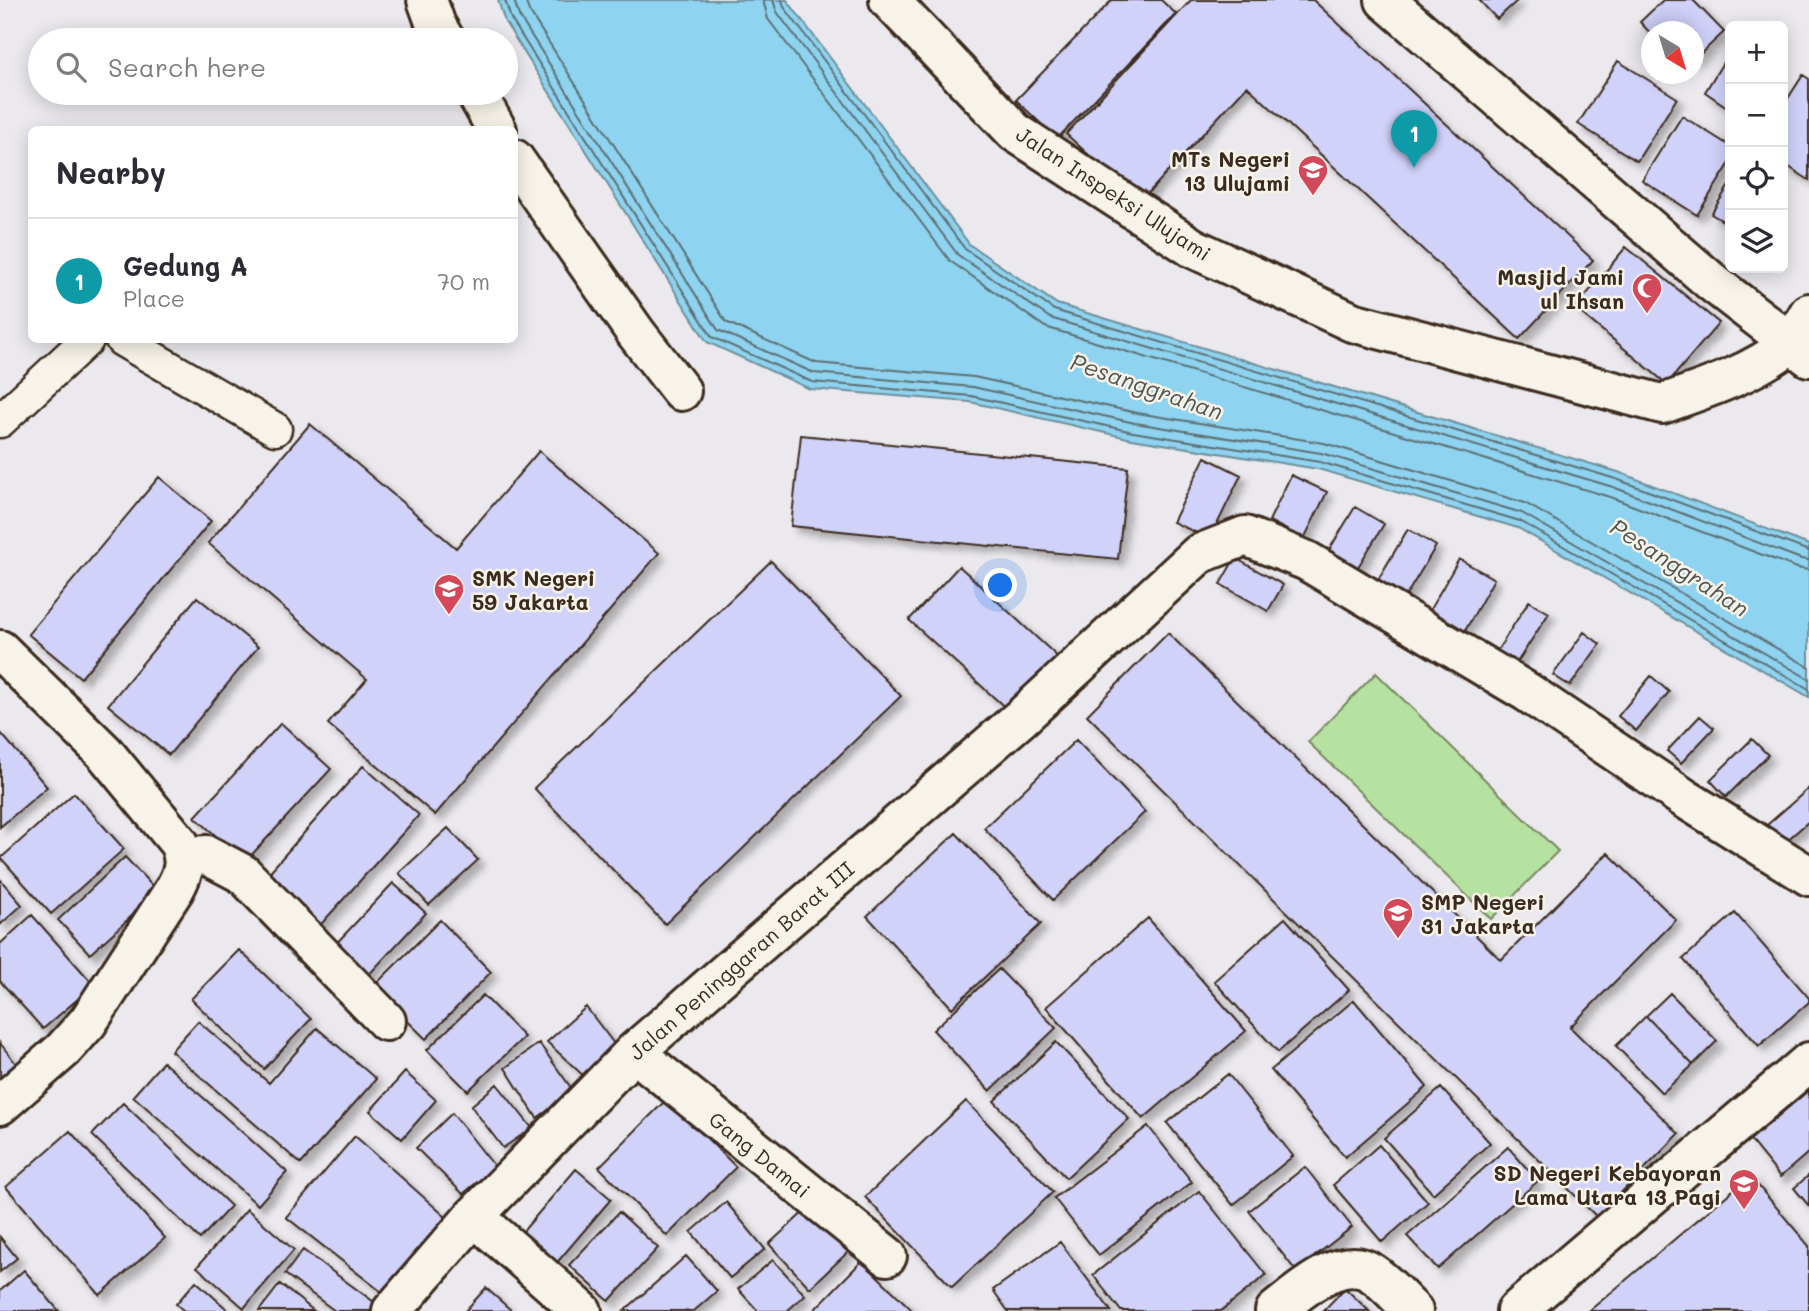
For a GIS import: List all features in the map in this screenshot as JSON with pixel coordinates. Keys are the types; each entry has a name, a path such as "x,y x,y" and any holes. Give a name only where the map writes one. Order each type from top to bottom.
{"street":[{"path":"427,0 438,28"},
{"name":"Jalan Inspeksi Ulujami","path":"889,0 1015,132 1193,248 1352,322 1662,404 1749,369 1803,338"},
{"path":"1385,0 1713,283 1803,338"},
{"path":"482,105 495,126"},
{"path":"518,165 636,333 681,390"},
{"name":"Jalan Peninggaran Barat III","path":"392,1311 474,1216 634,1052 1022,717 1199,554 1245,536 1307,561 1527,692 1684,798 1809,876"},
{"path":"0,650 104,752 179,843 185,857 183,873 174,890 88,1022 62,1050 0,1105"},
{"path":"185,857 206,855 243,874 386,1021"},
{"name":"Gang Damai","path":"634,1052 887,1256"},
{"path":"1516,1311 1809,1062"},
{"path":"474,1216 582,1311"},
{"path":"1275,1311 1319,1277 1354,1268 1370,1272 1413,1311"}],"lane":[{"path":"0,421 84,343"},
{"path":"127,343 275,429"}],"green space":[{"path":"1376,673 1558,851 1491,919 1308,742"}],"water":[{"name":"Pesanggrahan","path":"498,0 787,0 970,245 1057,304 1618,472 1809,545 1809,697 1518,528 1318,469 1132,439 970,402 810,389 707,342 518,43 518,28 509,28"}],"building":[{"path":"1112,0 1161,0 1176,14 1057,139 1016,100"},
{"path":"1191,0 1313,0 1593,260 1519,339 1247,86 1140,202 1066,134"},
{"path":"1479,0 1518,0 1497,19"},
{"path":"1663,0 1693,0 1724,32 1704,51 1704,21 1641,21"},
{"path":"1725,59 1725,106 1705,92"},
{"path":"1618,61 1641,75 1641,84 1655,84 1677,98 1637,161 1578,124"},
{"path":"1803,75 1809,79 1809,180 1788,166 1788,98"},
{"path":"1682,116 1725,143 1725,171 1697,215 1642,180"},
{"path":"1725,192 1725,222 1711,214"},
{"name":"Masjid Jami ul Ihsan","path":"1626,247 1719,323 1667,384 1575,308"},
{"name":"SMK Negeri 59 Jakarta","path":"310,424 456,548 539,451 659,553 435,815 328,724 367,679 208,543"},
{"path":"801,435 1128,468 1118,559 791,526"},
{"path":"1205,457 1241,475 1210,539 1173,522"},
{"path":"1291,475 1327,492 1304,539 1269,521"},
{"path":"159,477 211,521 81,678 28,634"},
{"path":"1355,507 1384,524 1355,572 1326,555"},
{"path":"1408,529 1436,546 1404,599 1376,583"},
{"path":"1235,558 1283,585 1268,611 1220,584"},
{"path":"1459,559 1494,579 1461,638 1425,618"},
{"path":"771,561 901,696 665,924 534,788"},
{"path":"959,566 1060,659 1010,712 909,620"},
{"path":"197,597 258,647 169,755 108,705"},
{"path":"1529,601 1549,613 1514,667 1495,654"},
{"path":"1584,632 1600,644 1570,686 1553,675"},
{"name":"SMP Negeri 31 Jakarta","path":"1168,633 1501,960 1608,853 1676,920 1570,1027 1679,1134 1597,1217 1087,715"},
{"path":"1651,676 1669,692 1636,731 1618,716"},
{"path":"1700,716 1714,728 1681,763 1667,751"},
{"path":"281,723 331,769 245,862 195,817"},
{"path":"0,732 47,787 0,827"},
{"path":"1752,739 1768,755 1726,797 1710,780"},
{"path":"1076,740 1145,812 1053,900 984,828"},
{"path":"363,766 419,815 314,932 259,884"},
{"path":"1809,788 1809,821 1784,843 1767,825"},
{"path":"74,793 124,849 51,914 1,858"},
{"path":"448,828 478,860 429,905 399,873"},
{"path":"956,833 1041,924 952,1008 867,916"},
{"path":"125,857 158,892 90,954 58,920"},
{"path":"0,879 22,905 0,925"},
{"path":"393,883 426,913 363,981 330,950"},
{"path":"1735,913 1809,998 1809,1002 1759,1046 1683,959"},
{"path":"32,915 94,985 43,1029 0,981 0,944"},
{"path":"1148,918 1246,1031 1143,1119 1046,1007"},
{"path":"1285,918 1349,990 1278,1052 1214,981"},
{"path":"440,920 491,972 426,1039 373,987"},
{"path":"239,950 311,1019 264,1069 191,999"},
{"path":"999,969 1056,1028 990,1091 933,1030"},
{"path":"1670,993 1717,1041 1693,1065 1646,1016"},
{"path":"483,995 524,1037 468,1091 427,1050"},
{"path":"1354,1000 1427,1087 1345,1157 1271,1070"},
{"path":"586,1007 621,1053 588,1080 547,1042"},
{"path":"1646,1016 1693,1065 1662,1093 1616,1046"},
{"path":"198,1021 269,1083 317,1028 376,1079 301,1164 171,1051"},
{"path":"1056,1042 1129,1119 1066,1178 994,1101"},
{"path":"0,1043 17,1065 0,1078"},
{"path":"539,1043 574,1092 537,1118 505,1068"},
{"path":"163,1062 287,1172 258,1205 133,1096"},
{"path":"405,1072 436,1100 402,1139 370,1111"},
{"path":"1228,1074 1293,1156 1233,1205 1167,1123"},
{"path":"497,1084 532,1128 503,1148 471,1106"},
{"path":"1441,1088 1490,1143 1433,1194 1384,1138"},
{"path":"1809,1090 1809,1152 1780,1177 1750,1140"},
{"path":"667,1099 736,1167 667,1236 599,1167"},
{"path":"966,1101 1053,1192 952,1287 865,1197"},
{"path":"123,1103 231,1206 200,1239 92,1135"},
{"path":"452,1113 495,1167 463,1194 416,1148"},
{"path":"1148,1126 1192,1182 1099,1255 1054,1198"},
{"path":"70,1131 165,1238 100,1295 6,1187"},
{"path":"355,1136 447,1218 383,1293 286,1217"},
{"path":"1379,1145 1428,1202 1382,1242 1333,1185"},
{"path":"1508,1147 1538,1181 1438,1269 1407,1236"},
{"path":"1305,1167 1352,1227 1296,1271 1249,1211"},
{"path":"576,1169 611,1199 554,1266 519,1236"},
{"path":"1809,1175 1809,1206 1794,1188"},
{"name":"SD Negeri Kebayoran Lama Utara 13 Pagi","path":"1750,1176 1809,1246 1809,1311 1589,1311"},
{"path":"1199,1191 1266,1275 1221,1311 1121,1311 1093,1275"},
{"path":"726,1202 765,1249 730,1278 691,1232"},
{"path":"247,1209 294,1250 244,1308 197,1267"},
{"path":"807,1209 848,1252 810,1288 769,1244"},
{"path":"619,1212 658,1248 609,1301 569,1265"},
{"path":"0,1237 17,1258 0,1272"},
{"path":"1060,1242 1111,1311 1008,1311 993,1290"},
{"path":"303,1250 378,1305 373,1311 335,1311 285,1274"},
{"path":"686,1256 717,1291 694,1311 624,1311"},
{"path":"773,1260 805,1295 787,1311 758,1311 738,1289"},
{"path":"862,1261 913,1311 813,1311"},
{"path":"24,1270 59,1311 0,1311 0,1291"},
{"path":"196,1281 229,1311 184,1311 176,1304"},
{"path":"280,1284 314,1311 259,1311"},
{"path":"486,1288 512,1311 465,1311"},
{"path":"1345,1288 1369,1311 1323,1311"}],"place":[{"name":"Gedung A","path":"1414,168"},
{"name":"MTs Negeri 13 Ulujami","path":"1313,197"},
{"name":"Masjid Jami ul Ihsan","path":"1647,315"},
{"name":"SMK Negeri 59 Jakarta","path":"449,616"},
{"name":"SMP Negeri 31 Jakarta","path":"1398,940"},
{"name":"SD Negeri Kebayoran Lama Utara 13 Pagi","path":"1744,1211"}]}
